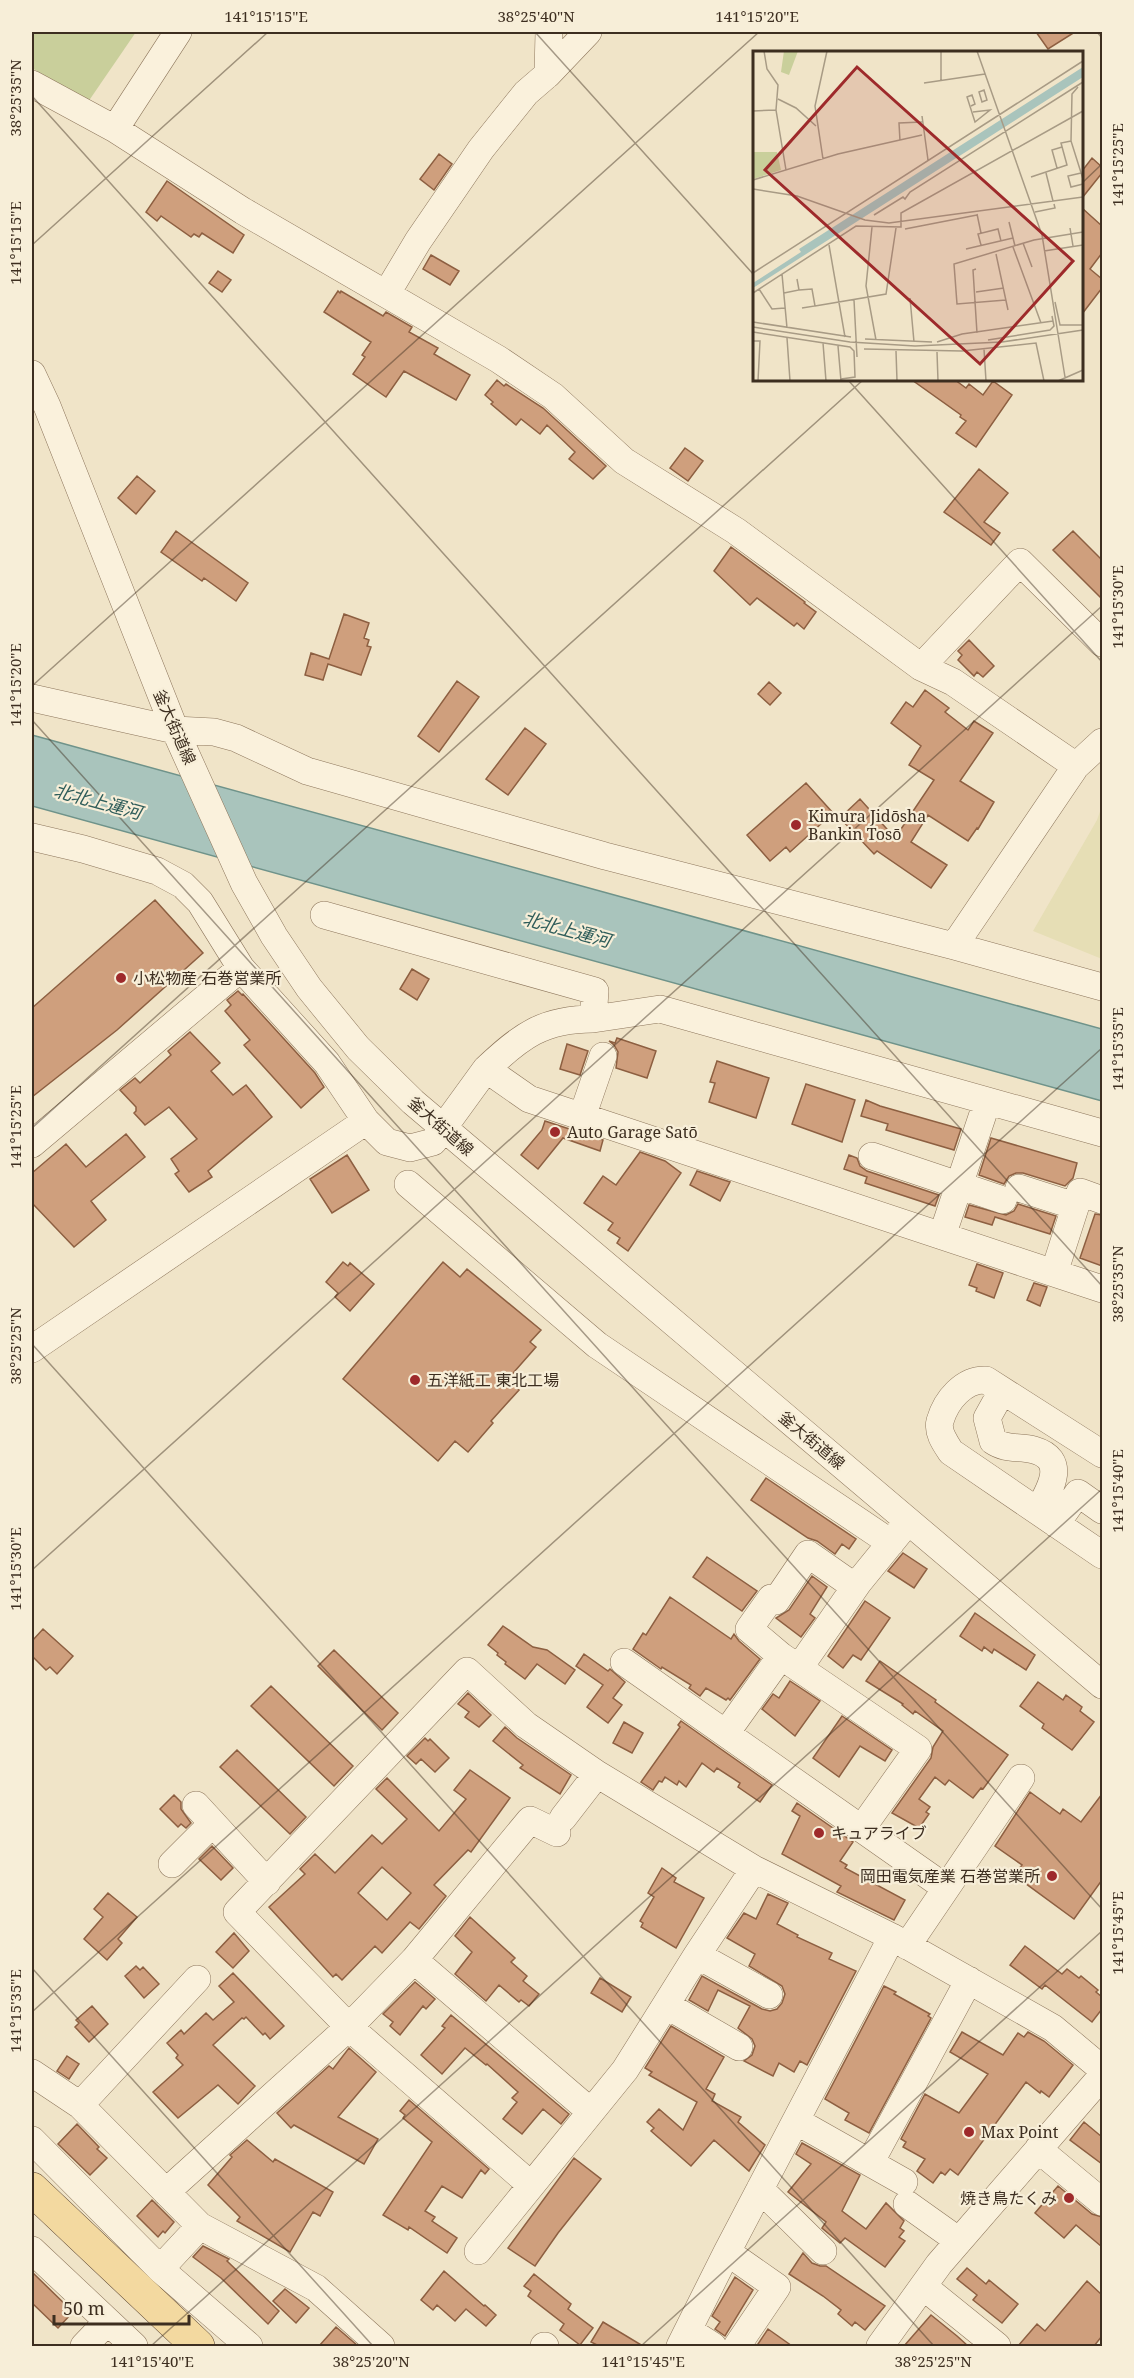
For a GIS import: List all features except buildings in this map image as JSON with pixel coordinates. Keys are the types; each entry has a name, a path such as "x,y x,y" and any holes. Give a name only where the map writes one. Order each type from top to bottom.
{"main road":[{"path":"32,2189 198,2346"}],"street":[{"path":"115,129 178,32"},
{"path":"548,74 549,32"},
{"path":"387,293 418,241 482,149 526,93 548,74 588,32"},
{"path":"32,84 115,129 243,211 498,359 553,396 624,461 736,531 921,667 953,682 1076,766"},
{"name":"釜大街道線","path":"32,374 181,741 244,883 274,936 309,988 373,1063 413,1102 1102,1686"},
{"path":"921,667 1020,562 1102,643"},
{"path":"32,698 181,741 214,732 236,738 307,771 605,856 954,946 1102,987"},
{"path":"954,946 1076,766 1102,742"},
{"path":"32,837 83,849 157,871 183,885 200,902 241,968 327,1063 366,1121 387,1142 410,1148 433,1142 445,1129 486,1069 509,1048 549,1024 569,1019 593,1019 660,1010 1102,1133"},
{"path":"324,915 595,992 593,1019"},
{"path":"32,1144 241,968"},
{"path":"582,1117 603,1056"},
{"path":"486,1069 530,1099 1102,1289"},
{"path":"942,1236 987,1102"},
{"path":"32,1349 366,1121"},
{"path":"872,1156 959,1185 1075,1206"},
{"path":"408,1184 597,1345 891,1543"},
{"path":"1054,1273 1080,1192 1102,1200"},
{"path":"1101,1551 1047,1518 951,1452 942,1438 940,1422 963,1386 974,1380 986,1380 1102,1454"},
{"path":"1002,1390 987,1418 993,1441 1002,1447 1034,1450 1046,1456 1053,1467 1054,1479 1047,1518"},
{"path":"1047,1518 1078,1493 1102,1510"},
{"path":"726,1733 790,1662 909,1521"},
{"path":"858,1583 851,1584 808,1554 776,1601 771,1598 749,1629 790,1662 918,1749 862,1828"},
{"path":"624,1662 946,1888"},
{"path":"531,2185 349,2027 237,1912 467,1671 526,1725 597,1774 754,1869 899,1941 1053,2028 1102,2069"},
{"path":"166,2192 349,2027 414,1960 530,1820 560,1825 597,1774"},
{"path":"713,2346 684,2338 796,2121 899,1941 946,1888 1021,1778"},
{"path":"172,1864 204,1815 267,1882"},
{"path":"478,2251 625,2070 754,1869"},
{"path":"697,1955 769,1995"},
{"path":"414,1960 590,2111"},
{"path":"80,2105 197,1979"},
{"path":"870,2163 969,1980"},
{"path":"666,2005 739,2047"},
{"path":"32,2073 80,2105 200,2226 316,2288 381,2346"},
{"path":"880,2346 959,2241 1102,2076"},
{"path":"796,2121 870,2163 959,2241"},
{"path":"32,2140 160,2269 249,2346"},
{"path":"1038,2150 1102,2202"},
{"path":"760,2189 823,2251"},
{"path":"160,2269 200,2226"},
{"path":"32,2250 134,2346"},
{"path":"727,2252 777,2287 737,2346"},
{"path":"924,2287 997,2346"},
{"path":"84,2346 107,2322"}],"shaded area":[{"path":"1102,806 1102,959 1033,931 1097,820"}],"green space":[{"path":"32,32 136,32 88,102 32,68"}],"water":[{"name":"北北上運河","path":"32,735 1102,1029 1102,1101 32,806"}],"place":[{"name":"Kimura Jidōsha Bankin Tosō","path":"796,825"},
{"name":"小松物産 石巻営業所","path":"121,978"},
{"name":"Auto Garage Satō","path":"555,1132"},
{"name":"五洋紙工 東北工場","path":"415,1380"},
{"name":"キュアライブ","path":"819,1833"},
{"name":"岡田電気産業 石巻営業所","path":"1052,1876"},
{"name":"Max Point","path":"969,2132"},
{"name":"焼き鳥たくみ","path":"1069,2198"}]}
